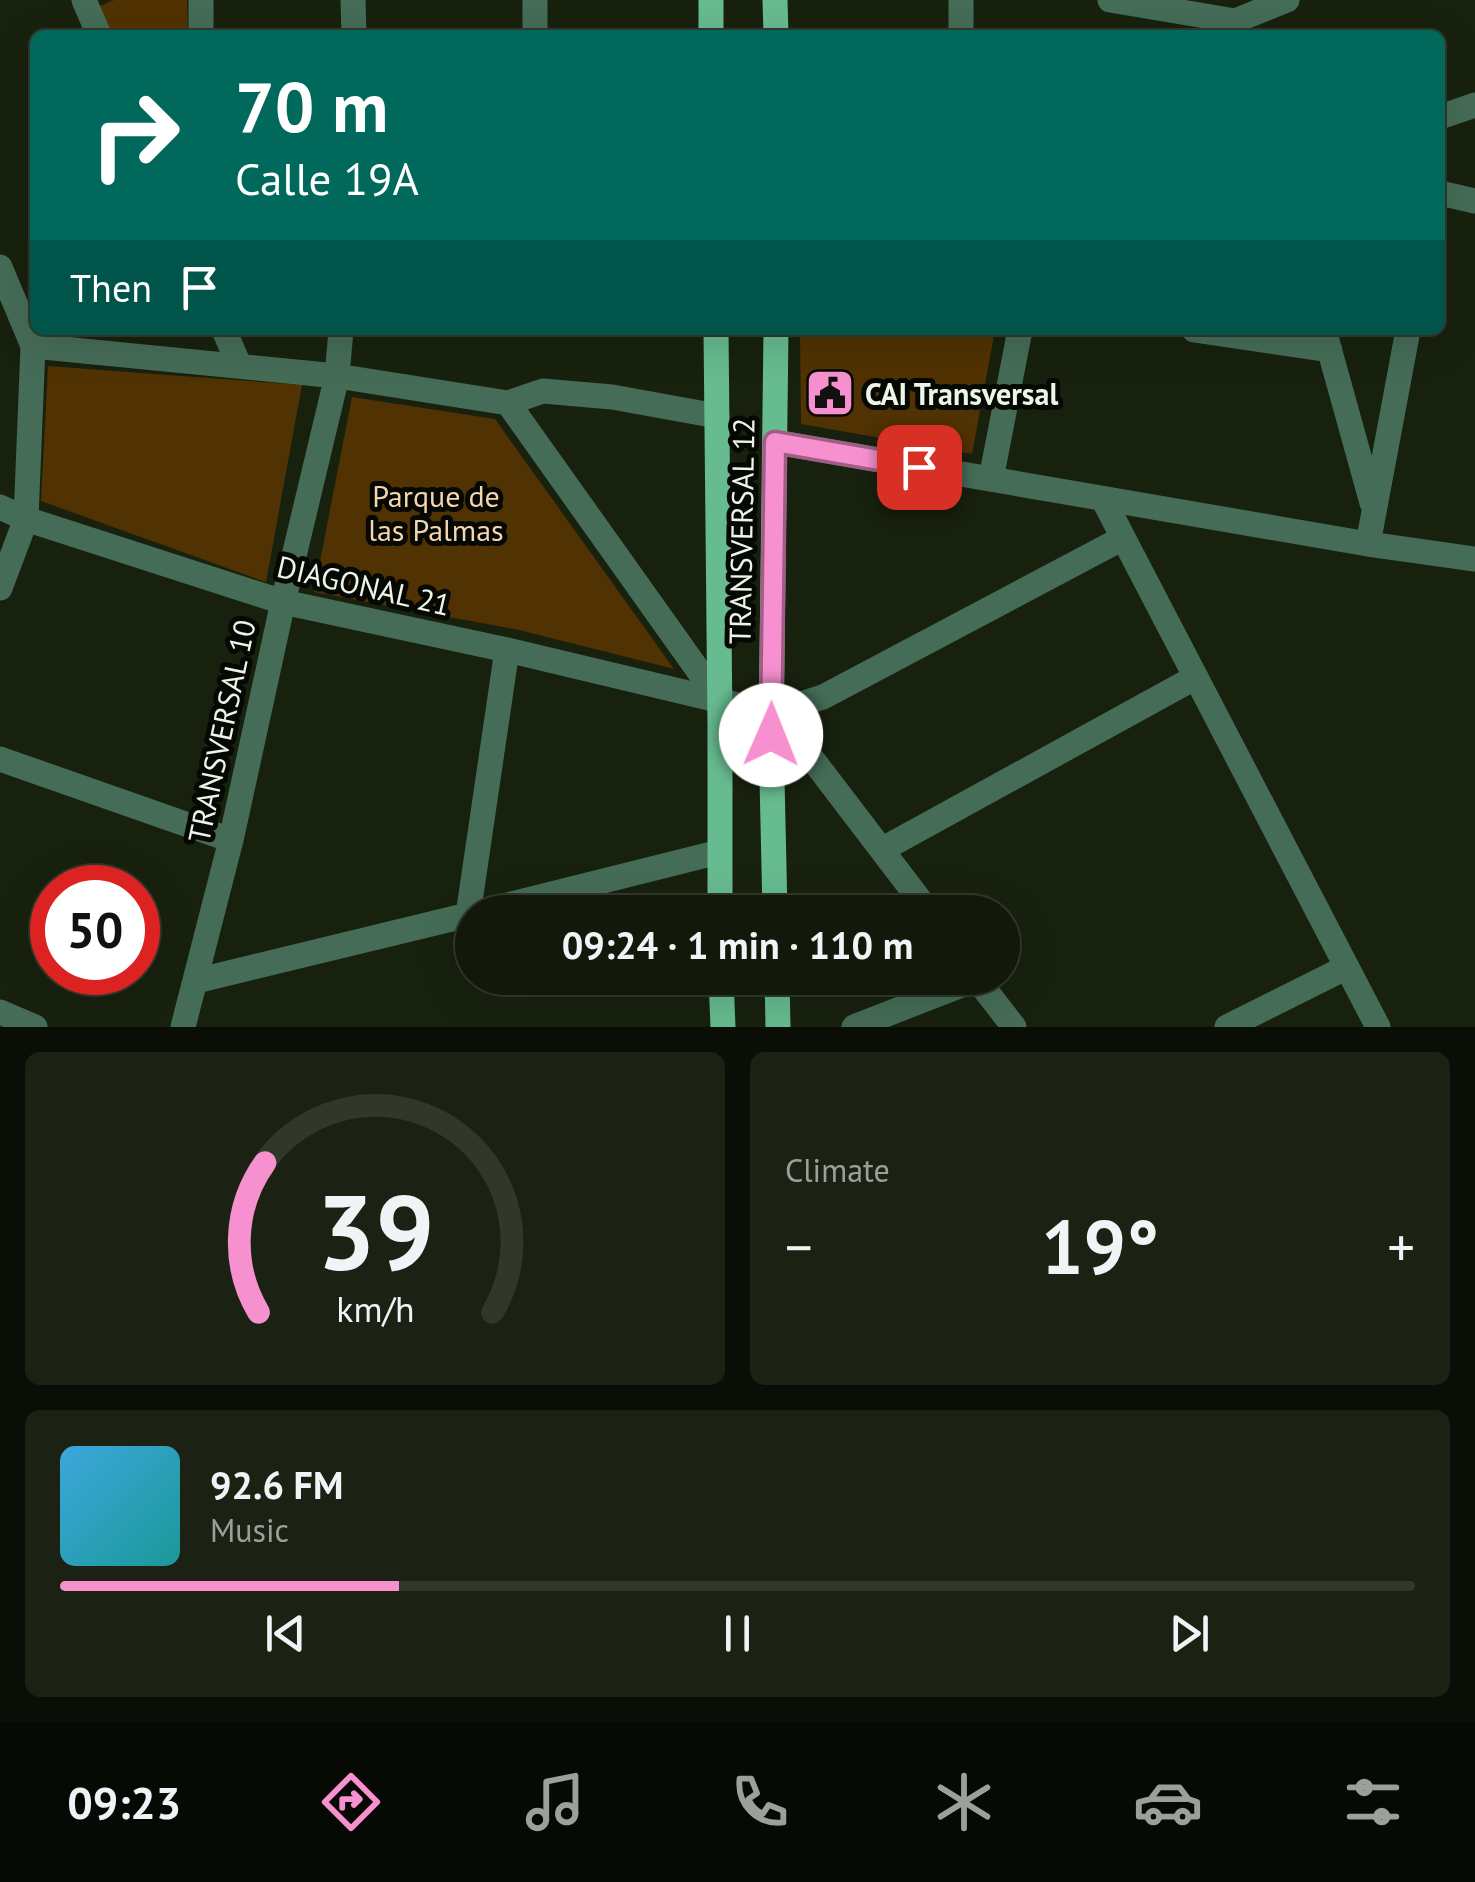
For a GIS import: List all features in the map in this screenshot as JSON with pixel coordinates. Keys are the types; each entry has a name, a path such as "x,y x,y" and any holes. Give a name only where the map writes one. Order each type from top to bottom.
{"main road":[{"path":"711,0 712,30"},
{"path":"775,0 776,30"},
{"name":"TRANSVERSAL 12","path":"716,335 720,895"},
{"name":"TRANSVERSAL 12","path":"775,895 772,714 776,335"},
{"path":"721,995 722,1027"},
{"path":"777,995 778,1027"}],"street":[{"path":"84,0 97,30"},
{"path":"201,0 201,30"},
{"path":"353,0 354,30"},
{"path":"535,0 535,30"},
{"path":"960,0 960,30"},
{"path":"1110,0 1237,28 1287,0"},
{"path":"1445,116 1475,105"},
{"path":"1445,194 1475,200"},
{"path":"0,267 12,312 34,346 26,519 0,588"},
{"path":"226,335 238,366"},
{"name":"TRANSVERSAL 10","path":"183,1027 231,840 282,602 338,376 341,335"},
{"path":"992,479 1019,335"},
{"path":"1260,335 1327,340 1374,509"},
{"path":"1368,544 1407,335"},
{"path":"34,346 338,376 508,404 543,391 612,397 717,416"},
{"path":"508,404 720,701"},
{"path":"775,442 1475,559"},
{"path":"1103,498 1378,1027"},
{"name":"DIAGONAL 21","path":"0,507 26,519 282,602 506,650 772,714"},
{"path":"916,895 810,756 772,714 823,697 1123,538"},
{"path":"475,895 506,650"},
{"path":"883,850 1196,677"},
{"path":"0,759 231,840"},
{"path":"548,895 719,852"},
{"path":"196,981 455,918"},
{"path":"1228,1027 1347,967"},
{"path":"854,1027 934,995"},
{"path":"990,995 1014,1027"},
{"path":"0,1012 35,1027"}],"green space":[{"path":"114,0 187,0 188,30 110,30 100,6"},
{"path":"800,335 994,335 972,454 801,424"},
{"path":"48,366 302,385 266,582 41,501"},
{"name":"Parque de las Palmas","path":"352,397 495,419 674,669 519,630 314,592"}],"place":[{"name":"CAI Transversal","path":"830,393"}],"route":[{"path":"771,735 775,442 919,467"}]}
